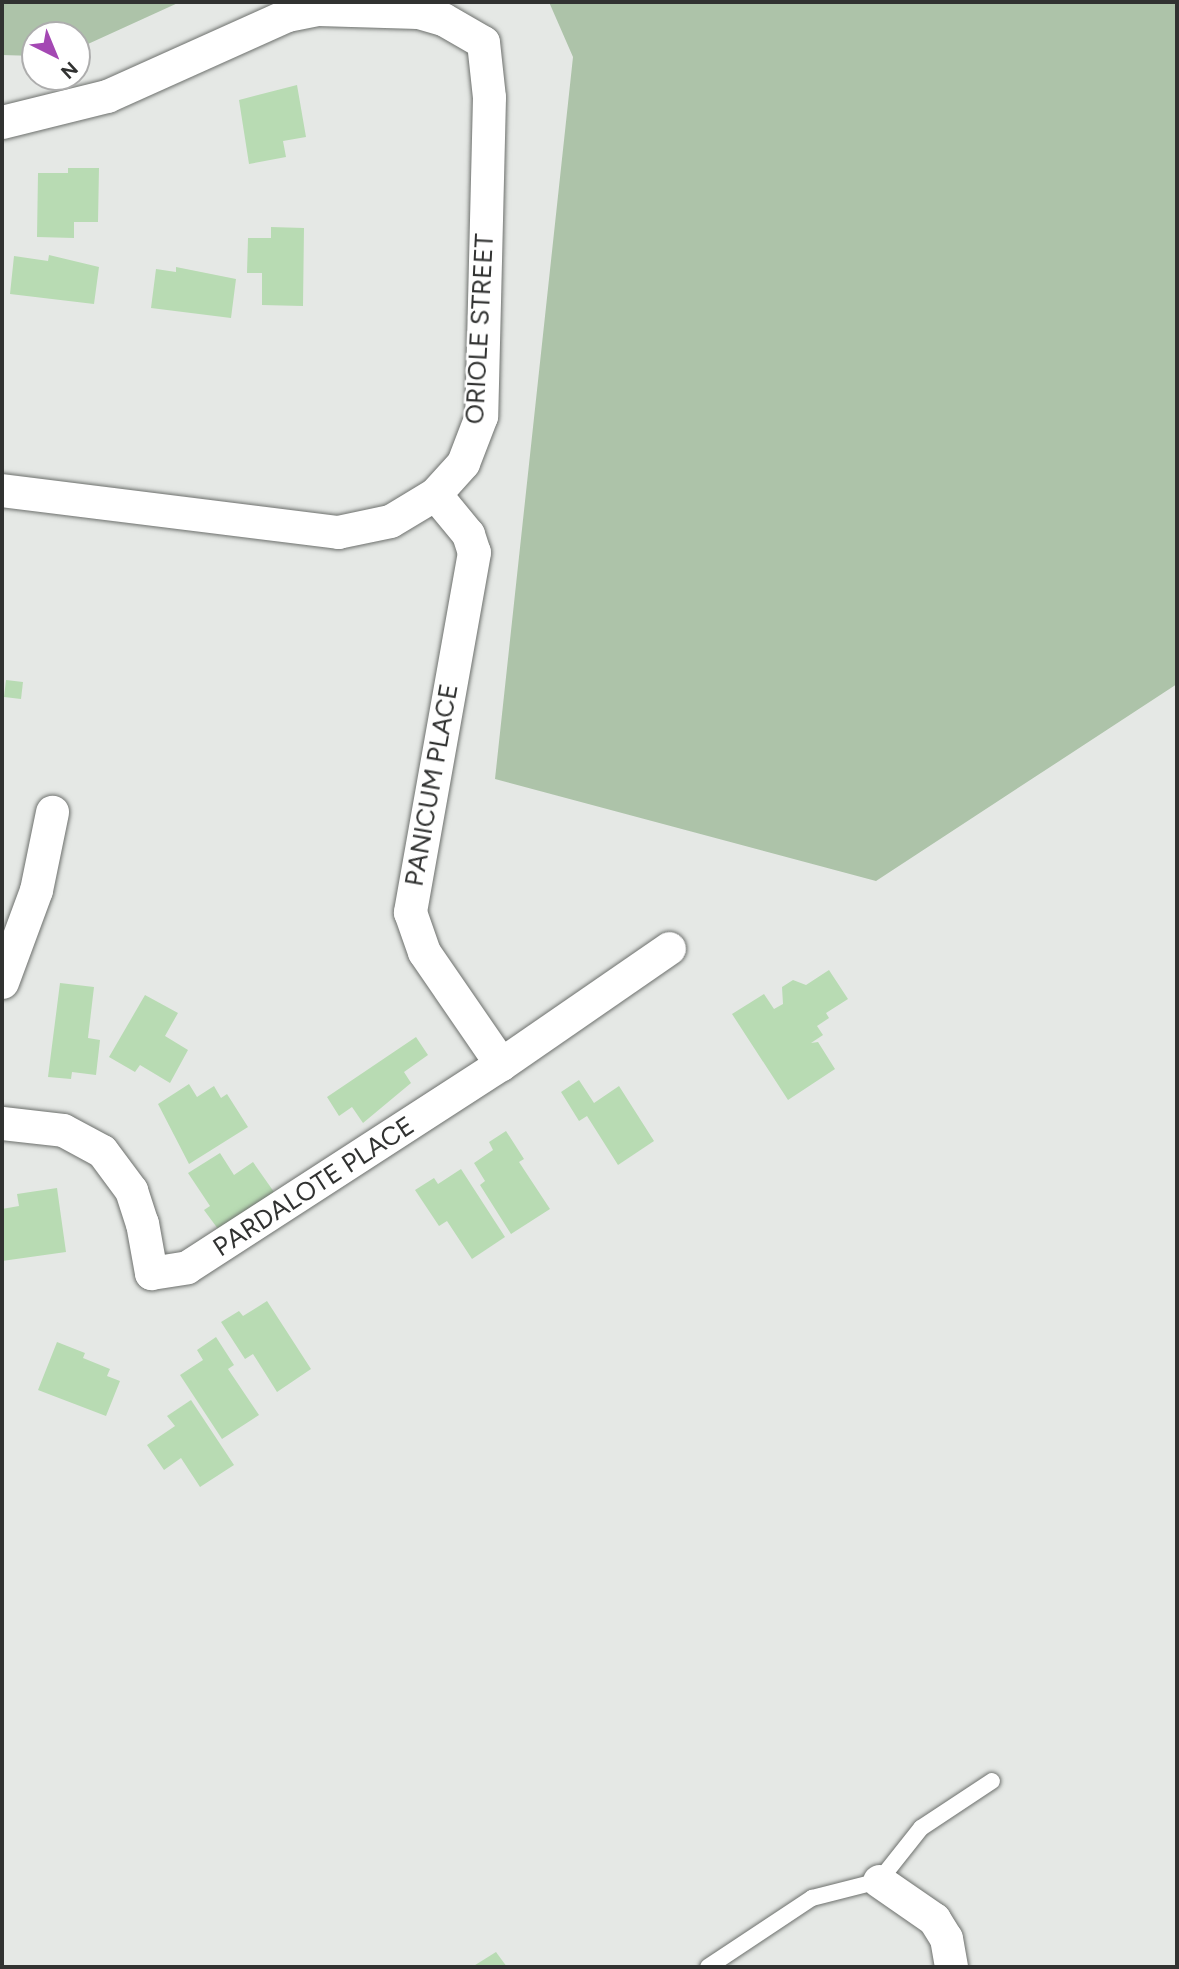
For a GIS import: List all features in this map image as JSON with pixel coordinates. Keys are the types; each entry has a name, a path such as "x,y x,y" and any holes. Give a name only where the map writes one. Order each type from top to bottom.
{"street":[{"name":"ORIOLE STREET","path":"2,122 107,96 297,12 426,13 483,42 489,97 481,416 463,463 435,494 390,521 338,532 2,490"},
{"name":"PANICUM PLACE","path":"435,494 468,534 474,552 410,912 424,952 501,1064"},
{"path":"2,982 36,890 52,812"},
{"name":"PARDALOTE PLACE","path":"2,1123 63,1130 102,1151 131,1190 142,1223 151,1273 197,1264 501,1064 669,948"},
{"path":"879,1881 934,1919 946,1938 951,1967"}],"lane":[{"path":"708,1967 812,1898 879,1881 921,1828 992,1781"}],"green space":[{"path":"2,2 180,2 91,43 91,21 21,21 21,56 2,55"},
{"path":"549,2 1177,2 1177,684 876,881 495,779 573,57"}],"building":[{"path":"297,85 306,137 283,141 286,157 249,164 239,100"},
{"path":"68,168 99,168 98,222 74,222 74,238 37,237 38,173 68,173"},
{"path":"271,227 304,228 303,306 262,305 262,273 247,273 248,238 271,238"},
{"path":"49,255 99,267 94,304 10,294 14,256 48,261"},
{"path":"176,267 236,279 231,318 151,308 156,269 176,272"},
{"path":"6,680 23,682 21,699 4,697"},
{"path":"829,970 848,999 826,1013 829,1018 817,1026 823,1035 811,1043 818,1042 835,1069 788,1100 732,1014 764,994 774,1009 783,1004 782,987 793,980 806,985"},
{"path":"60,983 94,987 88,1038 100,1040 96,1075 72,1072 71,1079 48,1077"},
{"path":"145,995 178,1013 165,1036 188,1050 170,1083 140,1065 135,1072 109,1057"},
{"path":"416,1037 428,1055 404,1072 411,1083 363,1123 352,1107 339,1116 327,1097"},
{"path":"579,1080 594,1103 619,1086 654,1141 618,1165 587,1116 579,1121 561,1092"},
{"path":"189,1084 197,1097 214,1086 221,1098 227,1094 248,1127 189,1164 158,1104"},
{"path":"506,1131 524,1159 519,1162 550,1209 511,1234 480,1185 485,1181 474,1163 493,1150 489,1142"},
{"path":"220,1153 234,1175 253,1162 274,1192 218,1229 204,1210 210,1206 188,1173"},
{"path":"461,1169 505,1237 472,1259 447,1221 439,1226 415,1190 434,1178 438,1184"},
{"path":"57,1188 66,1252 2,1261 2,1209 19,1206 17,1194"},
{"path":"267,1301 311,1369 277,1392 253,1354 245,1359 221,1322 239,1311 243,1316"},
{"path":"216,1337 234,1365 228,1369 259,1415 222,1439 180,1375 203,1360 197,1350"},
{"path":"57,1342 85,1353 83,1358 110,1369 107,1376 120,1381 106,1416 38,1390"},
{"path":"191,1400 234,1465 200,1487 181,1458 164,1470 147,1445 175,1426 167,1416"},
{"path":"496,1952 507,1967 472,1967"}]}
